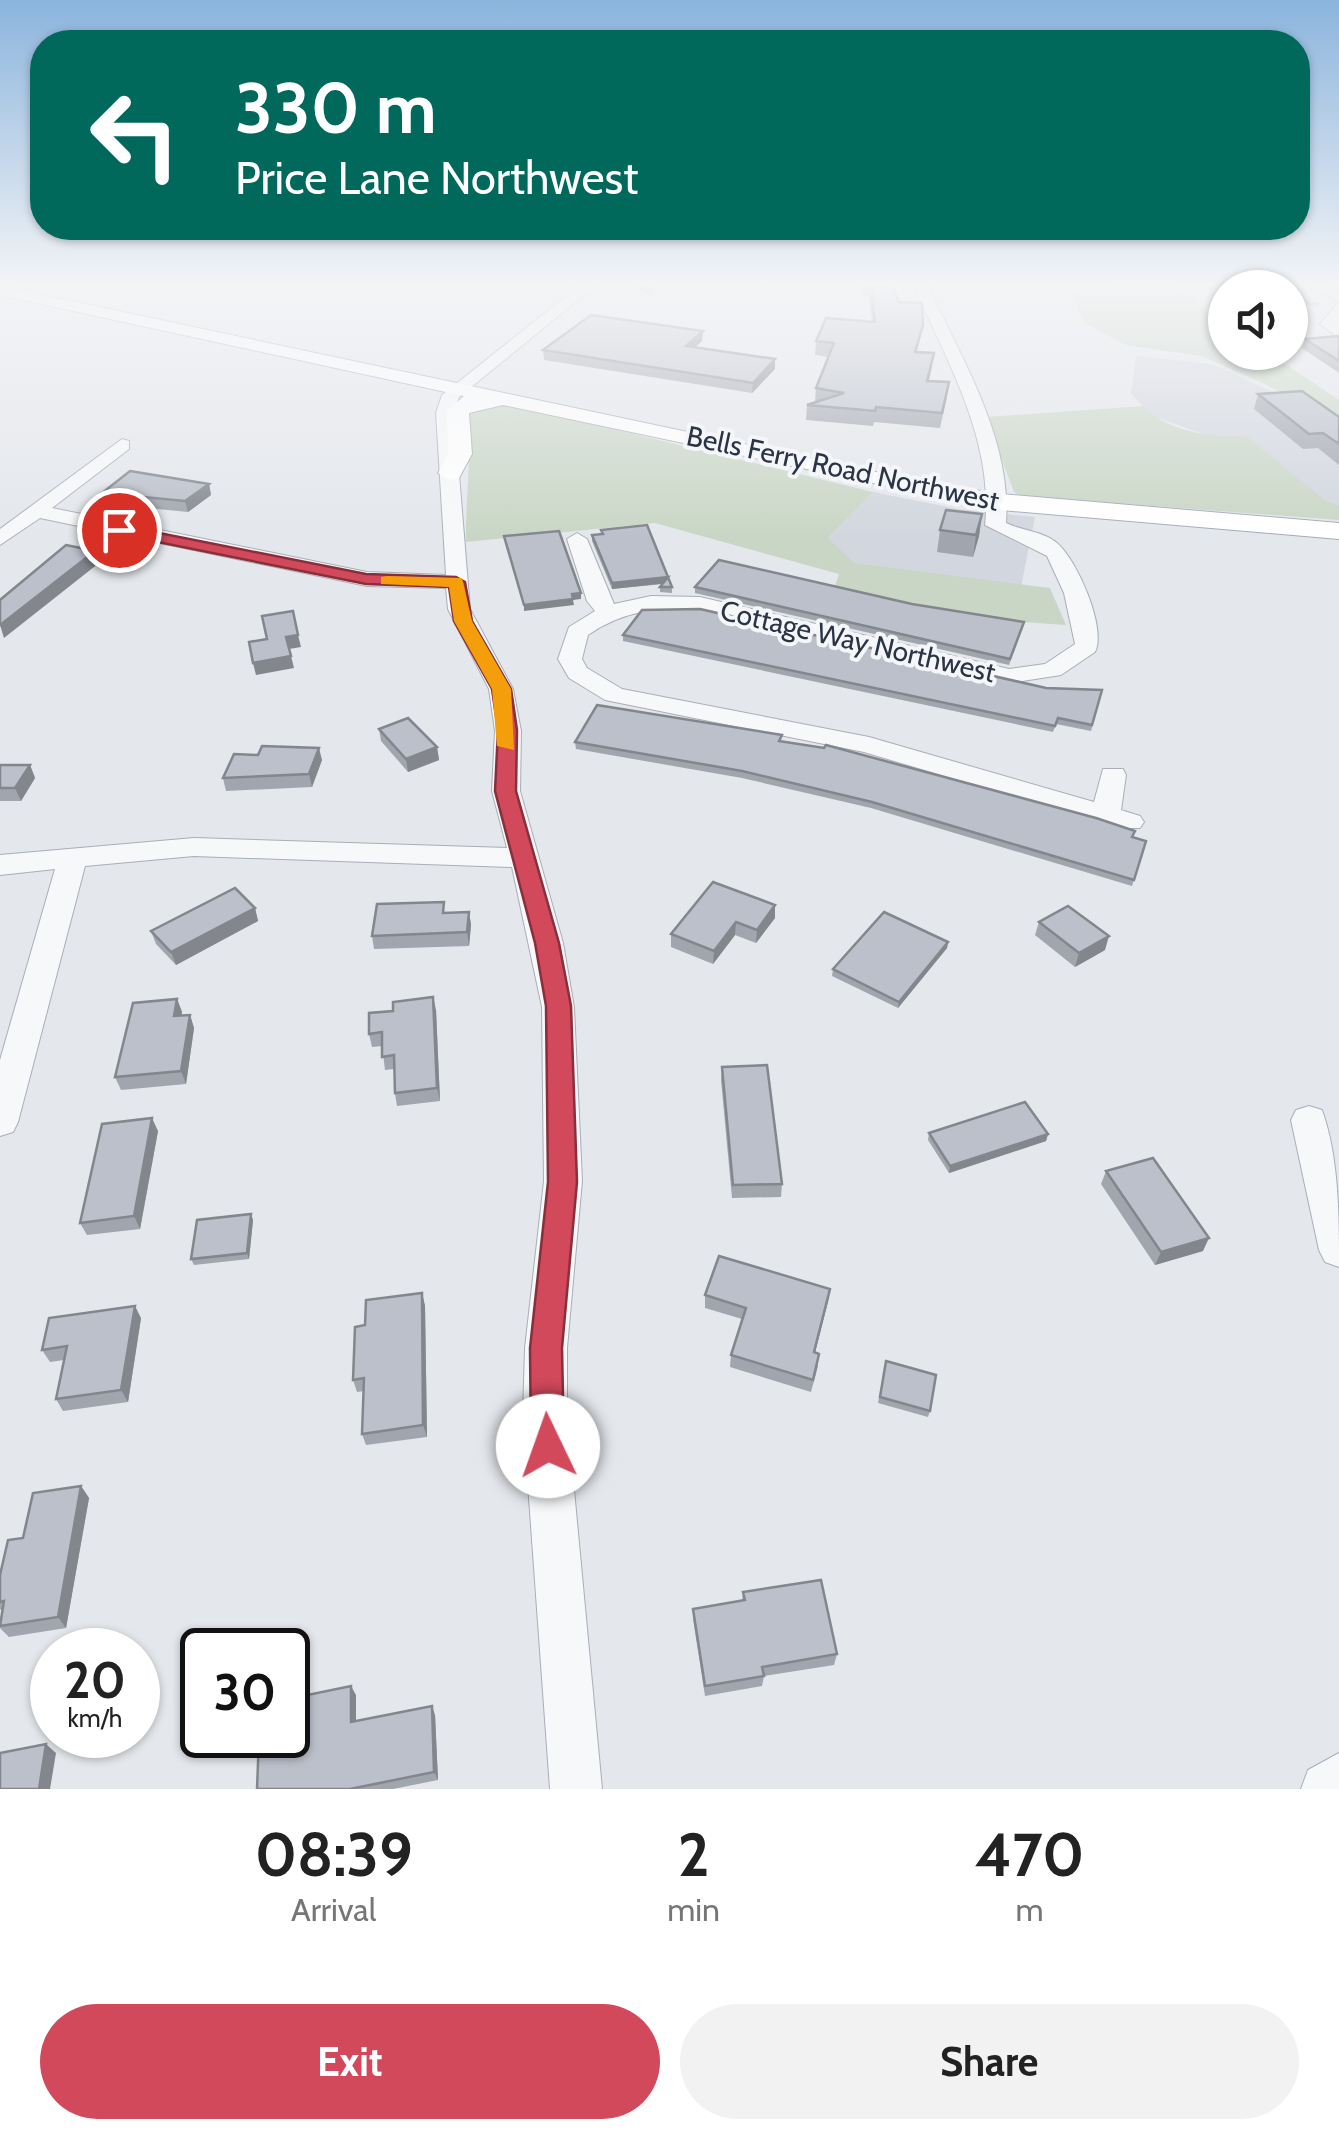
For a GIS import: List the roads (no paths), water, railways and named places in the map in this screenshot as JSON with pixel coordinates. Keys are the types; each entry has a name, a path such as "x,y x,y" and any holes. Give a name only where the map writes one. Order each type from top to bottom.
{"main road":[{"name":"Bells Ferry Road Northwest","path":"383,369 1001,502 1339,531"},
{"path":"450,473 460,454 456,420 462,405 518,399"}],"street":[{"path":"483,369 445,404 456,582 463,621 502,689 508,730 506,791 547,943 562,1058 562,1182 546,1348 545,1415 576,1789"},
{"path":"956,369 994,459 1001,502"},
{"path":"0,539 122,445"},
{"name":"Cottage Way Northwest","path":"609,610 644,603 686,602 988,673 1008,676 1052,670 1087,647 1089,633 1064,563 1042,542 1011,536 996,525 1001,502"},
{"path":"36,511 308,570 366,579 456,582"},
{"path":"577,540 598,601 609,610 577,632 570,659 578,673 614,696 870,745 1118,818 1113,775"},
{"path":"0,865 194,847 522,858"},
{"path":"0,1122 72,858"},
{"path":"1309,1120 1339,1250"},
{"path":"1327,1789 1339,1779"}]}
